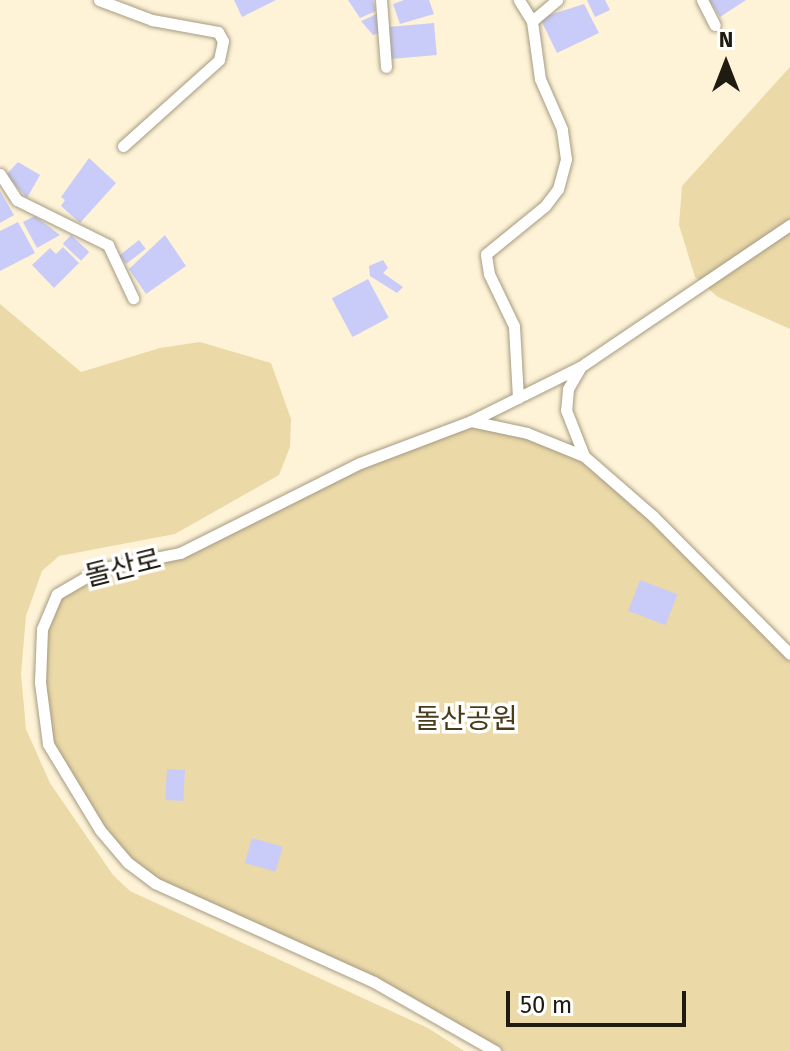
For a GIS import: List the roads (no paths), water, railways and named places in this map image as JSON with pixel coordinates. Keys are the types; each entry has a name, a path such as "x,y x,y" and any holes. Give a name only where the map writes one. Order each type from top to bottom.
{"lane":[{"path":"99,0 152,20 218,32 223,41 219,60 123,146"},
{"path":"381,0 386,67"},
{"path":"518,398 514,326 489,274 486,254 545,206 558,189 566,159 562,129 540,79 532,21 519,0"},
{"path":"532,21 557,0"},
{"path":"702,0 715,25"},
{"path":"0,174 17,200 108,245 133,298"},
{"name":"돌산로","path":"495,1051 374,982 143,876 114,848 55,761 43,723 40,682 44,618 57,594 73,580 100,569 180,553 360,463 471,421 580,367 790,225"},
{"path":"580,367 565,403 584,456"},
{"path":"471,421 527,433 584,456 653,516 790,654"}],"park label":[{"name":"돌산공원","path":"466,719"}]}
